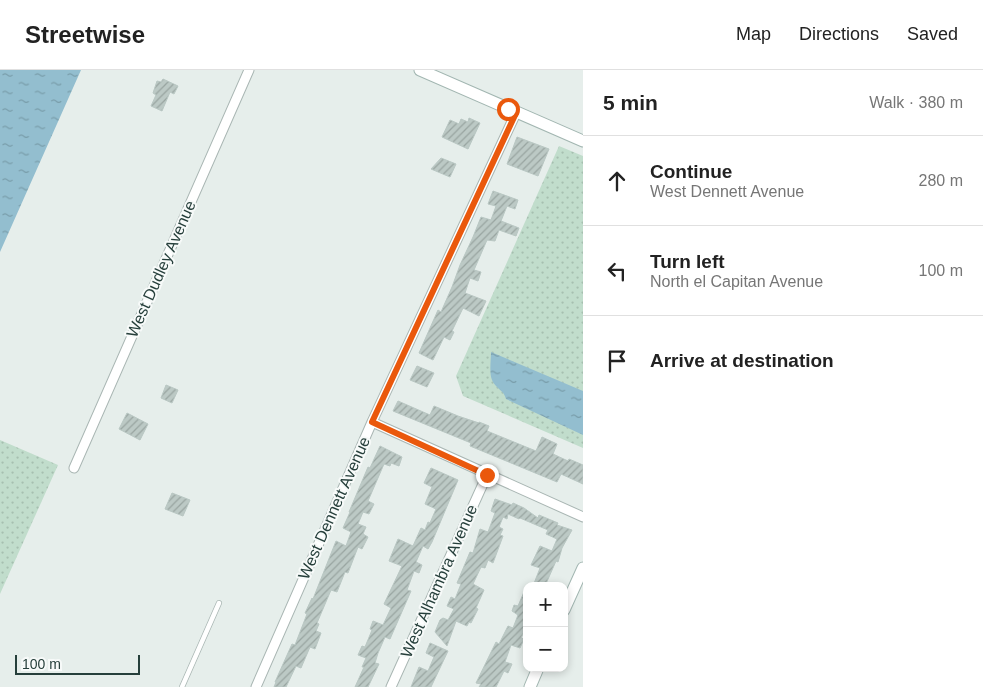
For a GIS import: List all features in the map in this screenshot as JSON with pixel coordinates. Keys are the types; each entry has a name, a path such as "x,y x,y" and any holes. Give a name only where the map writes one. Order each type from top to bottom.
{"street":[{"name":"West Dudley Avenue","path":"74,468 249,70"},
{"path":"420,70 583,142"},
{"name":"West Dennett Avenue","path":"256,687 372,422 516,113"},
{"path":"372,422 583,517"},
{"name":"West Alhambra Avenue","path":"391,687 487,475"},
{"path":"568,601 583,568"},
{"path":"530,687 536,672"}],"lane":[{"path":"182,687 219,603"}],"green space":[{"path":"559,146 583,156 583,448 463,396 456,376"},
{"path":"0,440 58,465 0,594"}],"water":[{"path":"0,70 81,70 0,252"},
{"path":"491,352 583,391 583,435 506,399 491,377"}],"building":[{"path":"163,79 178,86 174,94 170,92 162,111 151,106 156,95 153,93 157,81 161,82"},
{"path":"469,118 480,123 468,149 442,137 450,120 459,124 461,119 468,122"},
{"path":"517,137 549,149 538,176 507,164"},
{"path":"441,158 456,164 450,177 431,169"},
{"path":"493,191 518,200 515,209 507,206 501,221 519,228 516,236 499,230 495,241 487,240 474,270 481,272 478,281 470,278 465,293 486,301 479,316 463,308 452,331 454,332 450,340 444,337 433,360 419,353 438,310 441,312 481,217 491,220 496,206 488,204"},
{"path":"417,366 434,373 427,387 410,380"},
{"path":"166,385 178,390 172,403 161,398"},
{"path":"398,401 430,415 434,406 479,422 489,426 487,431 536,451 542,437 557,444 553,454 583,465 583,484 561,474 557,482 470,446 471,443 393,411"},
{"path":"127,413 148,424 140,440 119,429"},
{"path":"380,446 402,457 399,466 391,463 390,466 384,464 368,501 374,504 369,514 363,512 358,524 366,527 363,534 368,537 362,549 358,547 348,573 345,572 337,592 331,590 317,623 319,624 316,631 321,633 315,649 310,647 301,668 296,666 286,687 274,687 292,644 295,645 307,614 305,613 313,599 336,541 346,546 351,532 343,528 368,467 370,468"},
{"path":"431,468 458,480 432,542 428,549 423,546 416,562 422,565 419,573 414,571 407,590 411,591 390,639 385,637 375,663 379,664 368,687 355,687 366,658 358,655 362,646 365,647 372,630 370,629 373,621 383,625 391,608 384,604 402,566 389,561 398,539 413,546 421,528 425,530 436,509 425,504 432,487 424,483"},
{"path":"172,493 190,500 183,516 165,509"},
{"path":"495,499 512,505 513,503 538,518 539,515 558,523 557,525 572,530 547,582 535,582 540,568 531,565 540,546 552,551 557,539 546,534 548,530 520,518 508,514 507,519 503,517 499,527 503,529 500,535 503,536 493,563 488,560 485,568 481,567 473,584 484,590 476,608 478,609 471,623 469,622 467,626 456,621 447,646 435,632 440,620 443,618 448,620 454,609 447,606 451,597 455,599 461,584 457,583 470,552 473,553 480,529 488,532 495,513 491,511"},
{"path":"523,594 523,634 521,638 523,641 520,648 511,645 505,662 512,664 508,673 504,671 496,687 479,687 481,684 476,683 496,642 499,644 508,626 513,628 518,615 512,611 514,605 518,606"},
{"path":"430,643 448,651 431,687 411,687 419,667 428,671 434,657 426,653"}],"route":[{"path":"487,475 372,422 516,113 508,109"}]}
